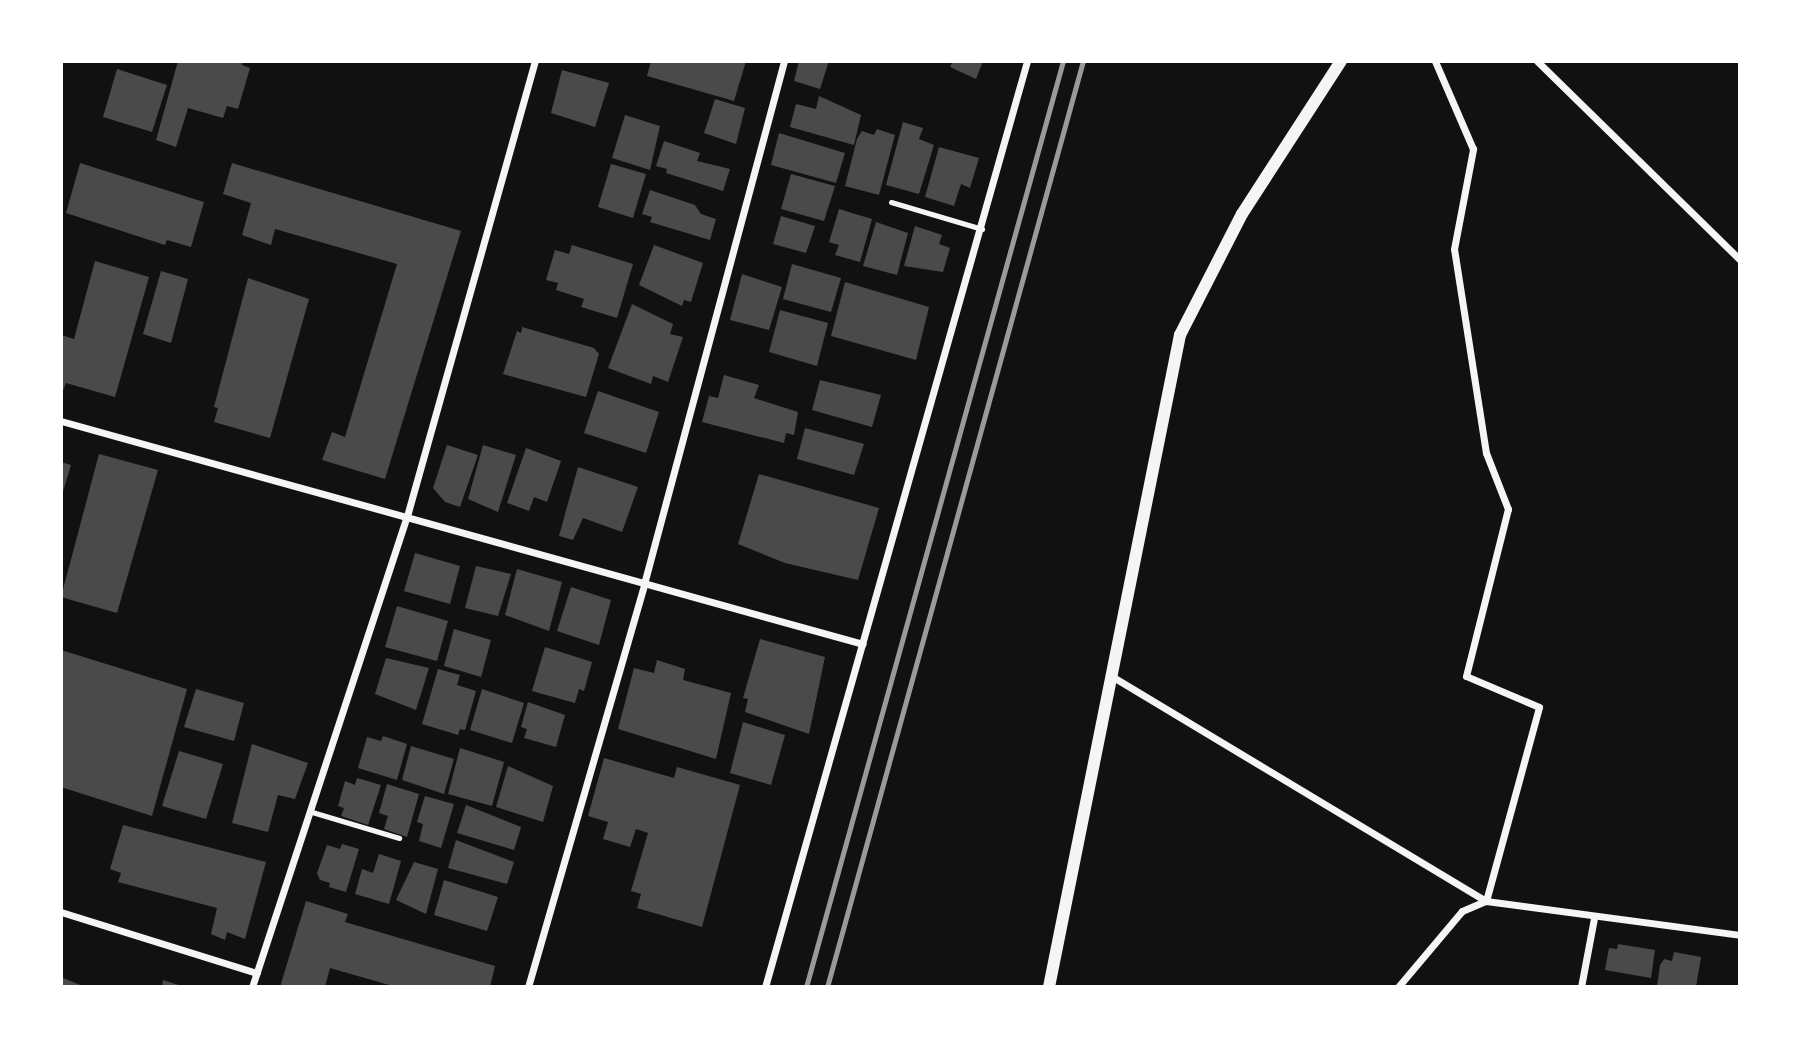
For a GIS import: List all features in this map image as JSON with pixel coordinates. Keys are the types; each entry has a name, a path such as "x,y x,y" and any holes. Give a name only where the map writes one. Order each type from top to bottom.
{"street":[{"path":"251,987 312,812 407,516 535,61"},
{"path":"528,987 644,584 784,61"},
{"path":"765,987 982,229 1027,61"},
{"path":"1049,987 1180,335 1242,214 1341,61"},
{"path":"1435,61 1473,149 1454,249 1486,453 1508,509 1466,676 1539,707 1486,901"},
{"path":"1536,61 1740,260"},
{"path":"61,421 863,644"},
{"path":"1113,677 1486,901 1594,918 1740,935"},
{"path":"1398,987 1462,911 1486,901"},
{"path":"61,912 257,973"},
{"path":"1581,987 1594,918"}],"lane":[{"path":"891,202 982,229"},
{"path":"312,812 399,838"}],"building":[{"path":"178,61 243,61 242,65 250,68 238,109 227,106 223,118 188,108 176,147 156,140"},
{"path":"651,61 746,61 734,101 647,76"},
{"path":"799,61 829,61 820,89 794,81"},
{"path":"953,61 983,61 976,79 950,67"},
{"path":"117,69 167,85 152,132 103,117"},
{"path":"562,70 609,83 595,127 551,113"},
{"path":"819,96 861,115 854,145 790,127 796,104 816,109"},
{"path":"715,99 745,108 736,144 704,133"},
{"path":"625,115 660,126 650,170 612,158"},
{"path":"903,122 923,128 919,139 934,145 919,194 886,185"},
{"path":"877,129 895,135 879,195 845,186 857,139 862,131 874,135"},
{"path":"779,133 845,153 836,183 771,165"},
{"path":"664,141 700,153 697,161 730,169 723,191 666,173 667,169 656,166"},
{"path":"939,147 979,158 970,188 961,184 954,206 925,197"},
{"path":"80,163 204,202 191,247 167,240 165,245 66,213"},
{"path":"232,163 461,231 385,479 322,460 332,432 345,437 397,264 275,229 271,245 242,235 251,203 223,194"},
{"path":"611,164 646,174 633,218 598,207"},
{"path":"791,174 835,186 824,221 781,209"},
{"path":"650,190 695,205 701,214 716,219 710,240 650,222 652,217 642,214"},
{"path":"839,209 872,219 860,262 835,255 839,245 829,242"},
{"path":"781,216 815,226 806,253 773,244"},
{"path":"876,222 908,233 897,275 863,266"},
{"path":"915,226 942,235 939,244 950,248 943,272 904,266"},
{"path":"572,245 633,264 617,318 581,307 584,299 556,290 558,283 546,280 555,250 569,254"},
{"path":"654,245 703,263 691,302 684,300 682,306 639,285"},
{"path":"95,261 149,277 115,397 66,383 61,396 61,335 74,339"},
{"path":"792,264 841,278 831,312 783,299"},
{"path":"161,271 188,279 171,343 143,334"},
{"path":"742,274 782,287 769,330 730,320"},
{"path":"248,278 309,299 270,438 214,422 218,408 214,407"},
{"path":"845,282 929,307 916,360 831,336"},
{"path":"632,304 673,324 670,334 683,337 668,382 653,376 651,384 608,368"},
{"path":"780,310 828,323 817,366 769,352"},
{"path":"522,327 594,348 599,354 586,397 503,374 517,331 521,333"},
{"path":"724,375 759,385 754,398 798,412 794,435 786,433 784,443 702,422 709,396 718,398"},
{"path":"820,380 881,395 872,427 812,410"},
{"path":"598,391 659,412 646,453 584,433"},
{"path":"805,428 864,444 854,475 797,459"},
{"path":"447,445 478,455 460,507 445,502 433,488"},
{"path":"483,445 516,455 498,512 468,499"},
{"path":"526,448 561,461 547,502 534,497 529,511 507,503"},
{"path":"99,454 158,470 117,613 61,597"},
{"path":"61,462 71,465 62,495 61,495"},
{"path":"578,467 638,487 622,532 583,518 573,540 559,536"},
{"path":"759,474 879,508 858,580 785,563 738,544"},
{"path":"415,553 460,566 450,604 404,591"},
{"path":"476,566 511,574 498,616 465,608"},
{"path":"517,569 562,582 549,631 505,615"},
{"path":"571,587 611,600 599,645 557,631"},
{"path":"397,606 448,621 437,661 385,647"},
{"path":"454,629 491,640 481,677 444,666"},
{"path":"760,639 825,657 809,734 745,712 748,699 743,698"},
{"path":"545,647 592,662 584,691 579,689 575,703 532,691"},
{"path":"61,650 187,689 152,816 61,787"},
{"path":"386,658 429,668 416,710 375,694"},
{"path":"657,660 685,669 683,680 731,693 716,759 618,729 634,668 654,673"},
{"path":"438,669 460,675 457,685 476,691 465,730 460,729 458,735 422,724"},
{"path":"196,689 244,703 234,741 184,727"},
{"path":"482,689 524,703 512,743 470,730"},
{"path":"528,702 565,715 556,747 524,738 527,729 521,727"},
{"path":"743,722 785,735 771,785 730,773"},
{"path":"383,736 407,744 397,780 358,768 367,737 381,741"},
{"path":"252,744 308,763 295,799 278,795 268,832 232,823"},
{"path":"411,746 454,759 444,794 402,780"},
{"path":"460,748 504,762 492,806 448,794"},
{"path":"179,751 223,764 206,819 162,806"},
{"path":"604,758 674,778 677,767 740,785 702,927 637,908 641,894 631,891 648,833 636,829 630,847 603,839 608,822 588,816"},
{"path":"508,766 553,786 543,822 496,807"},
{"path":"357,778 381,785 368,825 341,816 344,808 338,806 345,781 355,785"},
{"path":"387,784 419,794 407,837 384,829 388,816 379,813"},
{"path":"425,796 454,804 441,848 419,841 423,824 417,822"},
{"path":"466,805 521,827 514,850 457,833"},
{"path":"123,825 266,862 245,939 227,932 225,940 211,934 217,908 118,882 121,873 110,869"},
{"path":"456,840 514,862 507,884 448,868"},
{"path":"342,844 359,849 346,892 329,887 330,883 320,880 317,873 327,845 340,849"},
{"path":"379,854 401,861 389,904 355,894 362,869 373,873"},
{"path":"414,862 438,869 426,914 396,900"},
{"path":"444,880 498,897 487,931 434,915"},
{"path":"306,901 348,914 345,922 495,966 490,987 396,987 330,968 325,987 280,987"},
{"path":"1618,944 1655,950 1651,978 1605,970 1609,948 1617,949"},
{"path":"1674,952 1701,957 1696,987 1657,986 1660,965 1664,959 1672,961"},
{"path":"61,977 85,987 61,987"},
{"path":"163,980 182,986 182,987 162,987"}],"railway":[{"path":"806,987 1063,61"},
{"path":"827,987 1083,61"}]}
